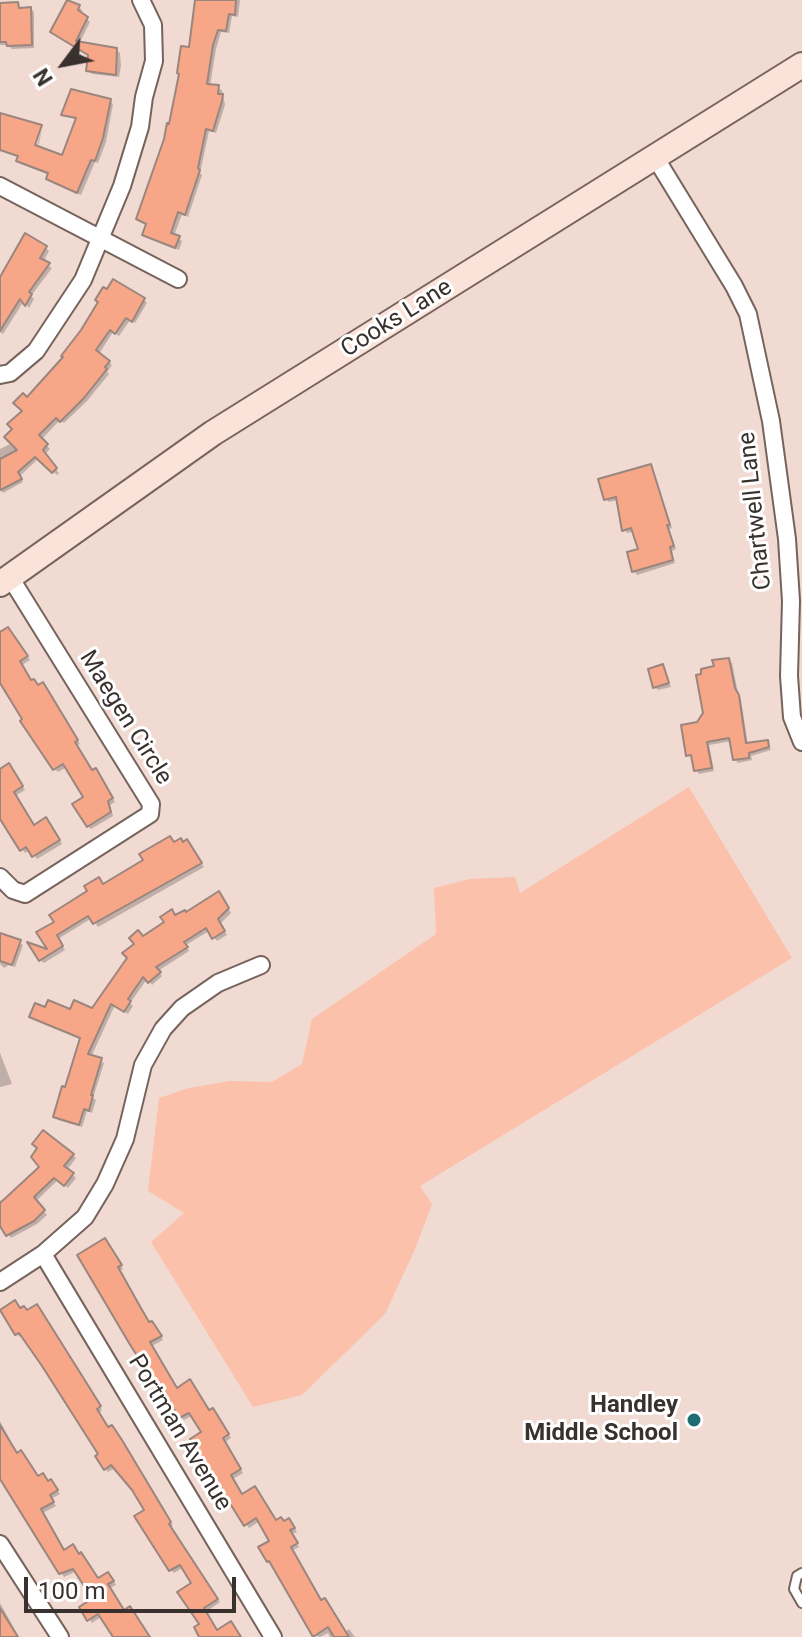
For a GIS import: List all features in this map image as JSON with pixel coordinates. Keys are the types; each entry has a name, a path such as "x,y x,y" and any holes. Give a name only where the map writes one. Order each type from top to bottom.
{"main road":[{"name":"Cooks Lane","path":"5,581 213,433 802,65"}],"street":[{"path":"0,375 10,373 36,351 83,280 102,237 140,127 154,61 153,25 141,0"},
{"name":"Chartwell Lane","path":"655,157 748,314 771,421 787,539 792,717 802,742"},
{"path":"0,186 178,279"},
{"name":"Maegen Circle","path":"0,877 13,890 25,894 150,814 151,804 5,581"},
{"path":"0,1282 43,1254 85,1217 105,1184 125,1139 143,1065 163,1029 182,1008 218,983 261,965"},
{"name":"Portman Avenue","path":"43,1254 273,1637"},
{"path":"0,1544 60,1637"}],"lane":[{"path":"802,1573 797,1576 794,1589 802,1603"}],"shaded area":[{"path":"689,787 792,958 420,1186 432,1204 385,1314 302,1395 253,1407 151,1242 184,1213 148,1191 159,1098 189,1088 230,1081 272,1082 302,1064 312,1019 436,934 434,888 470,879 515,877 520,893"}],"building":[{"path":"67,0 80,5 78,10 88,17 76,41 117,48 116,75 86,71 88,55 50,32"},
{"path":"195,0 236,0 235,15 229,14 226,31 218,30 213,45 207,84 219,85 218,94 223,94 222,101 213,131 206,129 200,170 185,215 178,212 171,233 180,236 175,248 142,235 146,224 136,219 169,124 181,46 189,47"},
{"path":"18,2 19,8 31,7 32,45 7,46 6,42 0,42 0,3"},
{"path":"71,89 111,99 95,161 91,160 77,193 46,179 48,173 16,161 18,156 0,150 0,113 42,125 35,145 62,155 76,118 61,115"},
{"path":"25,233 47,246 40,258 50,263 29,292 32,294 25,306 20,299 0,331 0,277"},
{"path":"113,279 145,298 132,322 126,318 115,334 110,330 96,350 110,361 105,367 107,369 60,422 56,418 39,435 48,444 43,450 57,468 52,473 35,457 18,472 22,479 0,490 0,459 17,450 4,437 12,429 7,424 22,411 13,403 23,393 27,397 63,357 98,302 95,300 103,287 107,289"},
{"path":"651,464 670,525 667,525 674,546 670,547 673,560 632,572 627,552 638,549 631,528 622,531 616,497 604,500 598,479"},
{"path":"8,627 28,656 20,661 31,680 34,679 38,685 43,682 78,740 75,742 92,770 96,768 113,798 108,801 111,812 87,827 72,804 83,797 63,764 53,770 20,721 22,719 0,683 0,632"},
{"path":"729,658 739,695 746,743 768,740 769,747 749,753 749,758 733,760 729,738 707,742 712,768 694,771 691,755 686,756 681,725 697,722 703,713 696,675 701,674 701,669 714,666 712,660"},
{"path":"663,664 669,683 653,688 648,669"},
{"path":"9,763 23,786 14,792 34,825 46,817 60,840 32,857 26,847 20,851 0,819 0,769"},
{"path":"170,836 174,842 187,839 202,863 93,924 88,916 57,935 63,946 39,961 27,942 47,949 36,932 54,922 49,915 87,891 84,886 99,877 103,884 143,860 139,854"},
{"path":"219,891 229,908 218,919 225,931 212,939 206,928 184,942 188,947 156,967 161,972 148,983 143,977 128,999 131,1001 124,1012 111,1004 88,1054 102,1058 89,1111 84,1109 79,1125 53,1117 80,1038 29,1017 35,1003 45,1007 48,1000 70,1009 74,1000 92,1008 127,958 122,953 134,944 129,938 138,930 143,936 164,922 160,917 172,909 175,915 186,912"},
{"path":"0,933 21,940 12,965 0,961"},
{"path":"43,1130 74,1154 64,1166 74,1173 64,1186 54,1178 34,1197 45,1210 34,1221 6,1236 0,1226 0,1203 39,1167 31,1157 37,1148 32,1144"},
{"path":"105,1238 122,1265 118,1267 149,1322 152,1321 162,1336 150,1342 177,1388 190,1379 209,1410 213,1408 229,1434 223,1438 241,1469 231,1475 242,1494 255,1486 276,1520 289,1518 295,1528 290,1530 298,1543 291,1547 321,1600 325,1598 349,1637 334,1637 328,1627 313,1637 258,1547 269,1541 256,1518 244,1526 190,1439 201,1432 189,1413 179,1418 129,1343 77,1255"},
{"path":"15,1300 20,1308 24,1306 27,1310 37,1304 101,1406 97,1409 108,1427 112,1425 122,1440 171,1522 169,1524 218,1599 204,1608 217,1630 231,1621 241,1637 199,1637 194,1627 199,1624 177,1592 191,1583 180,1565 169,1571 134,1516 144,1510 132,1490 111,1465 104,1470 95,1456 98,1454 42,1366 19,1333 15,1335 0,1310"},
{"path":"0,1425 17,1453 21,1450 38,1476 43,1473 58,1490 50,1495 54,1502 41,1509 64,1550 73,1544 98,1578 108,1572 114,1581 108,1584 124,1610 130,1606 150,1637 113,1637 98,1614 87,1621 79,1607 90,1600 87,1596 90,1595 73,1569 59,1574 0,1479"},
{"path":"0,1608 18,1637 0,1637"}],"place":[{"name":"Handley Middle School","path":"694,1420"}]}
